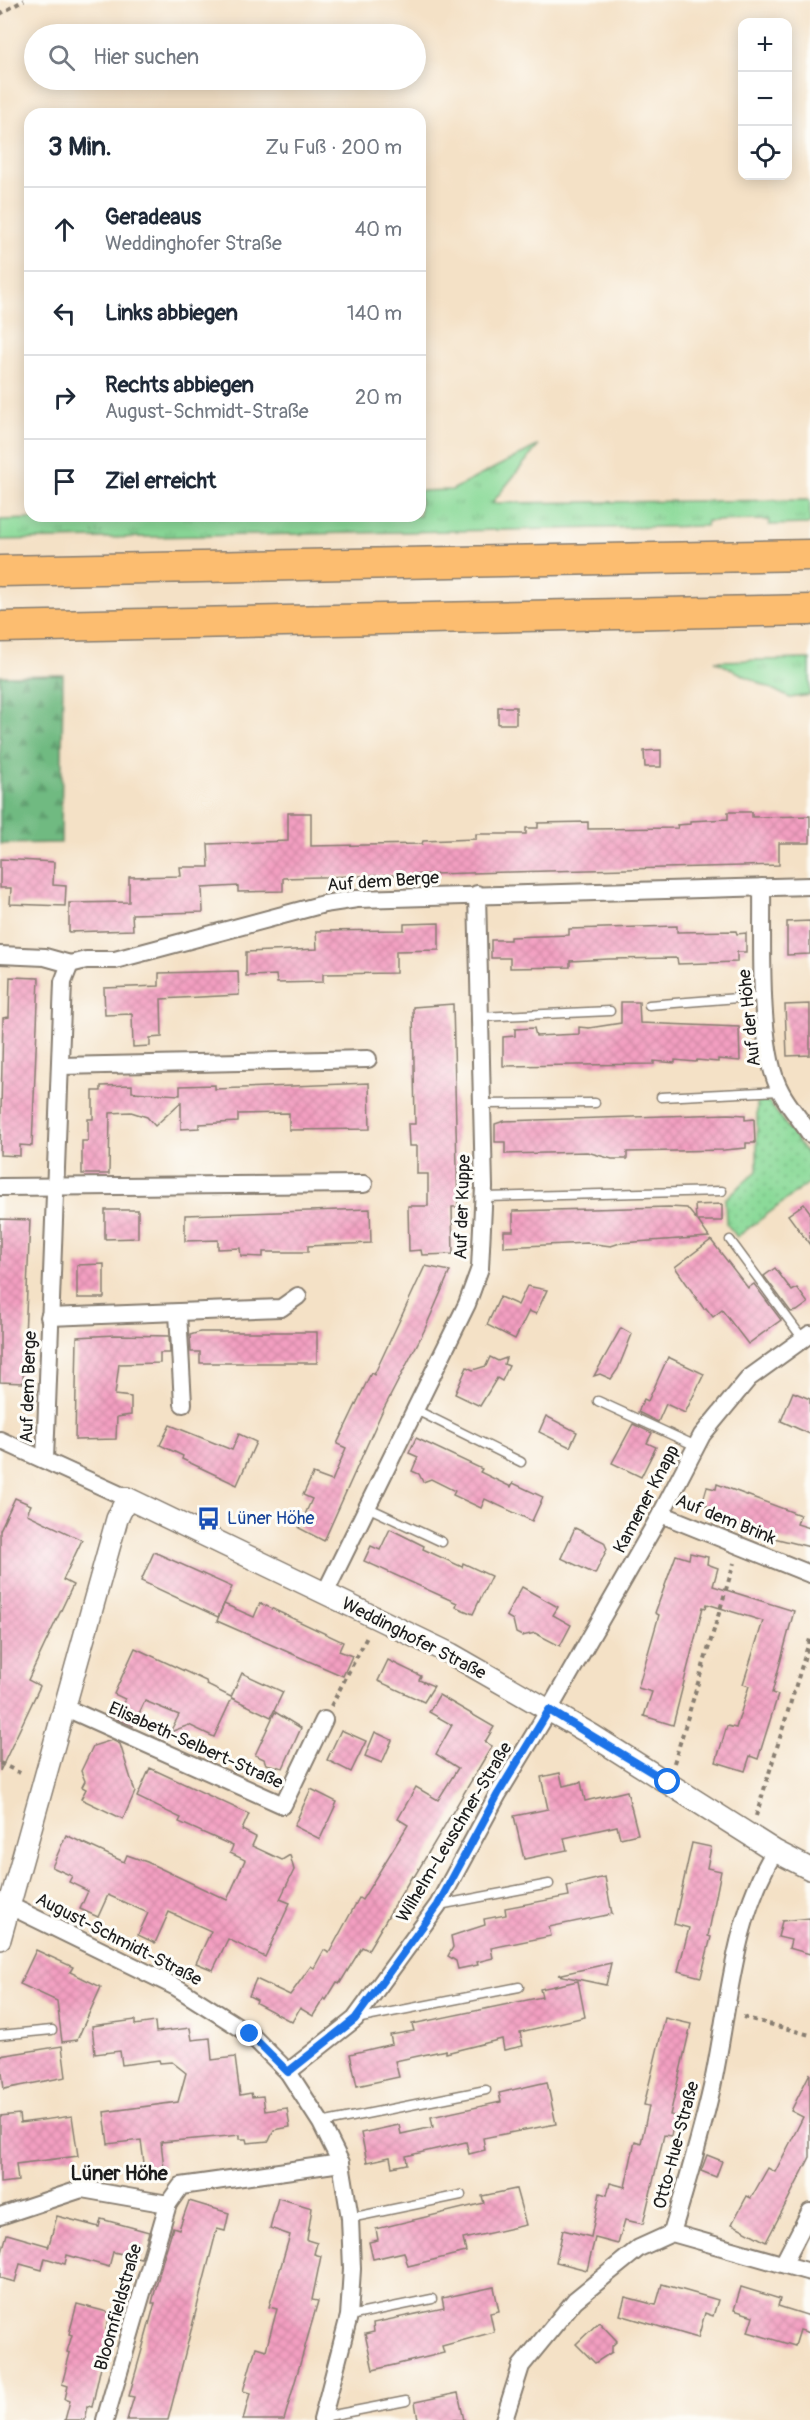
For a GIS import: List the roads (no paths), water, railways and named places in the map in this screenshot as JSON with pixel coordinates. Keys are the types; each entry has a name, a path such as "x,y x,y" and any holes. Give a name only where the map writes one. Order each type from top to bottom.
{"highway":[{"path":"0,571 810,555"},
{"path":"0,627 810,610"}],"street":[{"name":"Auf dem Berge","path":"45,1459 63,982 70,964 87,960 115,960 324,904 357,899 810,886"},
{"name":"Auf der Höhe","path":"762,887 764,996 770,1056 780,1091 810,1134"},
{"name":"Auf der Kuppe","path":"325,1593 413,1409 467,1304 480,1268 484,1197 477,894"},
{"path":"0,955 45,957 70,964"},
{"path":"60,1066 368,1059"},
{"path":"0,1187 364,1184"},
{"name":"Auf dem Berge","path":"49,1317 281,1308 298,1296"},
{"path":"178,1313 183,1404"},
{"name":"Kamener Knapp","path":"549,1710 661,1514 702,1435 749,1378 806,1337"},
{"name":"Weddinghofer Straße","path":"0,1440 45,1459 451,1654 691,1796 775,1851 810,1869"},
{"path":"0,1939 5,1903 66,1707 117,1519 127,1498"},
{"name":"Auf dem Brink","path":"661,1514 810,1574"},
{"name":"Elisabeth-Selbert-Straße","path":"66,1707 283,1805 324,1720"},
{"name":"Wilhelm-Leuschner-Straße","path":"288,2072 355,2019 438,1905 498,1794 549,1710"},
{"name":"Otto-Hue-Straße","path":"504,2420 521,2366 575,2300 639,2248 672,2233 712,2087 725,2012 747,1911 759,1875 775,1851"},
{"name":"August-Schmidt-Straße","path":"5,1903 176,1987 250,2034 288,2072 321,2123 341,2163 350,2218 349,2316 322,2419"},
{"path":"0,2216 82,2189 168,2204 181,2186 341,2163"},
{"name":"Bloomfieldstraße","path":"105,2420 168,2204"},
{"path":"783,2264 810,2212"},
{"path":"672,2233 810,2272"}],"lane":[{"path":"650,1005 764,996"},
{"path":"480,1017 610,1011"},
{"path":"661,1097 780,1091"},
{"path":"482,1104 595,1103"},
{"path":"484,1197 722,1191"},
{"path":"730,1240 806,1337"},
{"path":"598,1401 696,1446"},
{"path":"413,1409 521,1462"},
{"path":"367,1507 442,1542"},
{"path":"438,1905 549,1884"},
{"path":"355,2019 519,1987"},
{"path":"0,2035 52,2030"},
{"path":"321,2123 486,2090"},
{"path":"350,2218 461,2195"},
{"path":"349,2316 432,2299"},
{"path":"322,2419 406,2401"}],"place":[{"name":"Lüner Höhe","path":"209,1518"}],"district":[{"name":"Lüner Höhe","path":"119,2173"}]}
